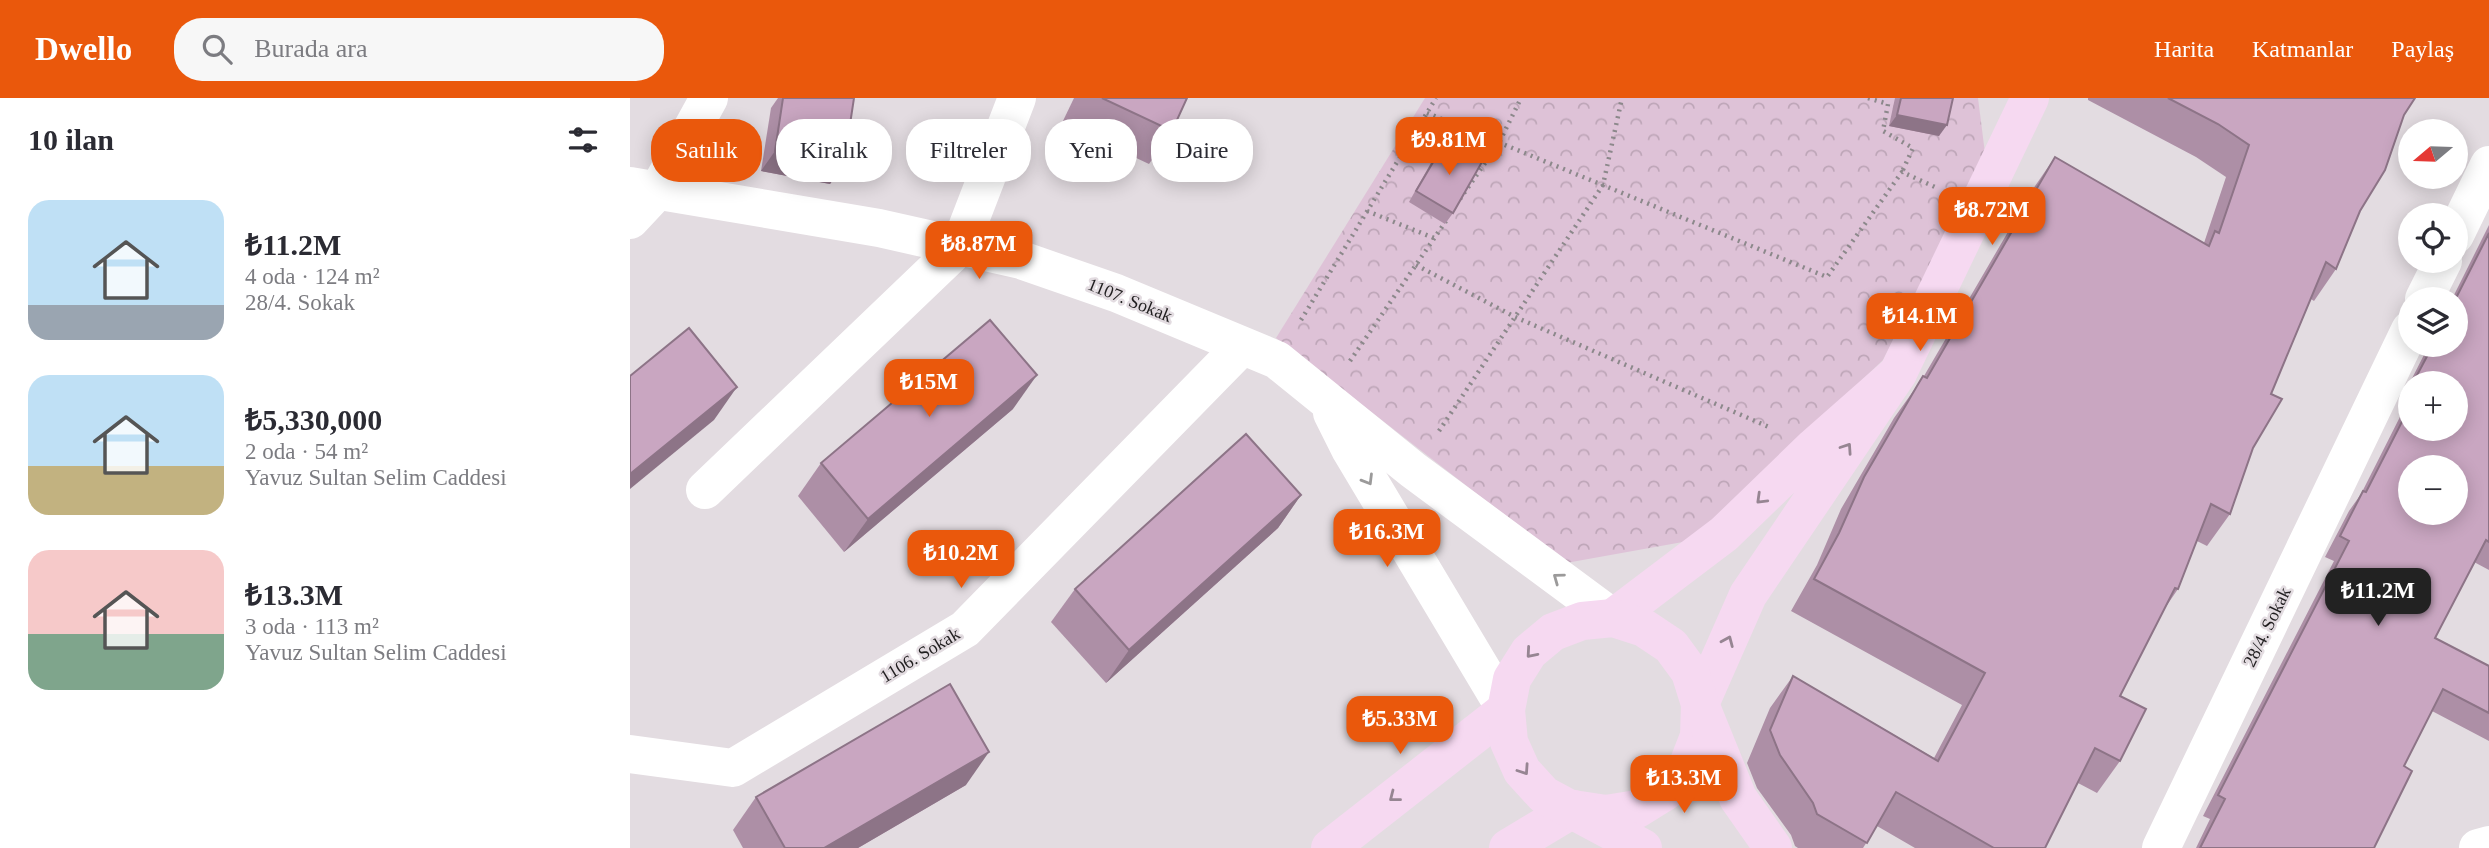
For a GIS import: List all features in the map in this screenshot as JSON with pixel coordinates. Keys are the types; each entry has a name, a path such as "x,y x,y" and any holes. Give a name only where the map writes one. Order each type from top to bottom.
{"street":[{"path":"630,220 645,188 709,98"},
{"path":"705,490 960,246 1017,98"},
{"path":"1508,848 1573,809 1606,814 1637,808 1666,792 1687,767 1699,736 1700,704 1748,595 1898,373 2030,98"},
{"path":"2468,208 2489,165"},
{"name":"1107. Sokak","path":"645,188 879,228 1021,260 1104,288 1277,360 1412,470 1613,618"},
{"name":"1106. Sokak","path":"630,754 733,768 965,629 1242,346"},
{"name":"28/4. Sokak","path":"2161,848 2398,355"},
{"path":"1613,618 1724,534 1814,447 1898,373"},
{"name":"1107. Sokak","path":"1325,398 1350,449 1506,710"},
{"path":"1643,848 1544,795 1522,771 1509,742 1506,710 1513,679 1529,652 1553,632 1582,621 1613,618 1644,628 1671,646 1690,672 1738,798 1773,848"},
{"path":"1330,848 1506,710"},
{"path":"2478,848 2489,845"}],"path":[{"path":"1277,360 1436,98"},
{"path":"1455,206 1499,143 1521,98"},
{"path":"1412,470 1603,185 1622,98"},
{"path":"1427,113 1827,277 1902,172 1913,148 1883,131 1888,104 1868,98"},
{"path":"1902,172 1979,206"},
{"path":"1367,211 1434,238"},
{"path":"1325,398 1448,217"},
{"path":"1416,265 1515,317 1814,447"}],"green space":[{"path":"1425,98 1978,98 1986,161 1883,360 1694,540 1566,563 1276,338"}],"building":[{"path":"783,98 854,98 851,119 780,119"},
{"path":"1102,98 1187,98 1177,119 1151,121"},
{"path":"1901,98 1953,98 1947,125 1897,115"},
{"path":"2168,98 2415,98 2403,119 2398,119 2398,132 2385,170 2360,211 2336,269 2326,262 2271,394 2282,399 2253,448 2230,514 2211,504 2178,589 2175,588 2120,696 2146,709 2120,761 2095,748 2045,848 1994,848 1896,792 1867,843 1817,814 1813,803 1780,755 1770,730 1793,676 1938,761 1985,673 1814,579 1839,533 1864,477 1923,376 1927,378 2055,157 2209,246 2215,231 2219,233 2249,145 2218,124"},
{"path":"1445,142 1482,162 1453,213 1416,191"},
{"path":"2489,233 2489,542 2486,540 2435,638 2489,666 2489,713 2443,689 2404,766 2412,771 2374,848 2200,848 2225,799 2218,795 2349,541 2340,536 2398,429 2398,441 2468,441 2468,371 2419,371 2427,357 2468,357 2468,287 2462,287"},
{"path":"990,320 1037,375 868,519 821,463"},
{"path":"689,328 737,387 630,474 630,376"},
{"path":"1246,434 1301,495 1129,650 1075,589"},
{"path":"950,684 989,752 824,848 785,848 756,797"}]}
